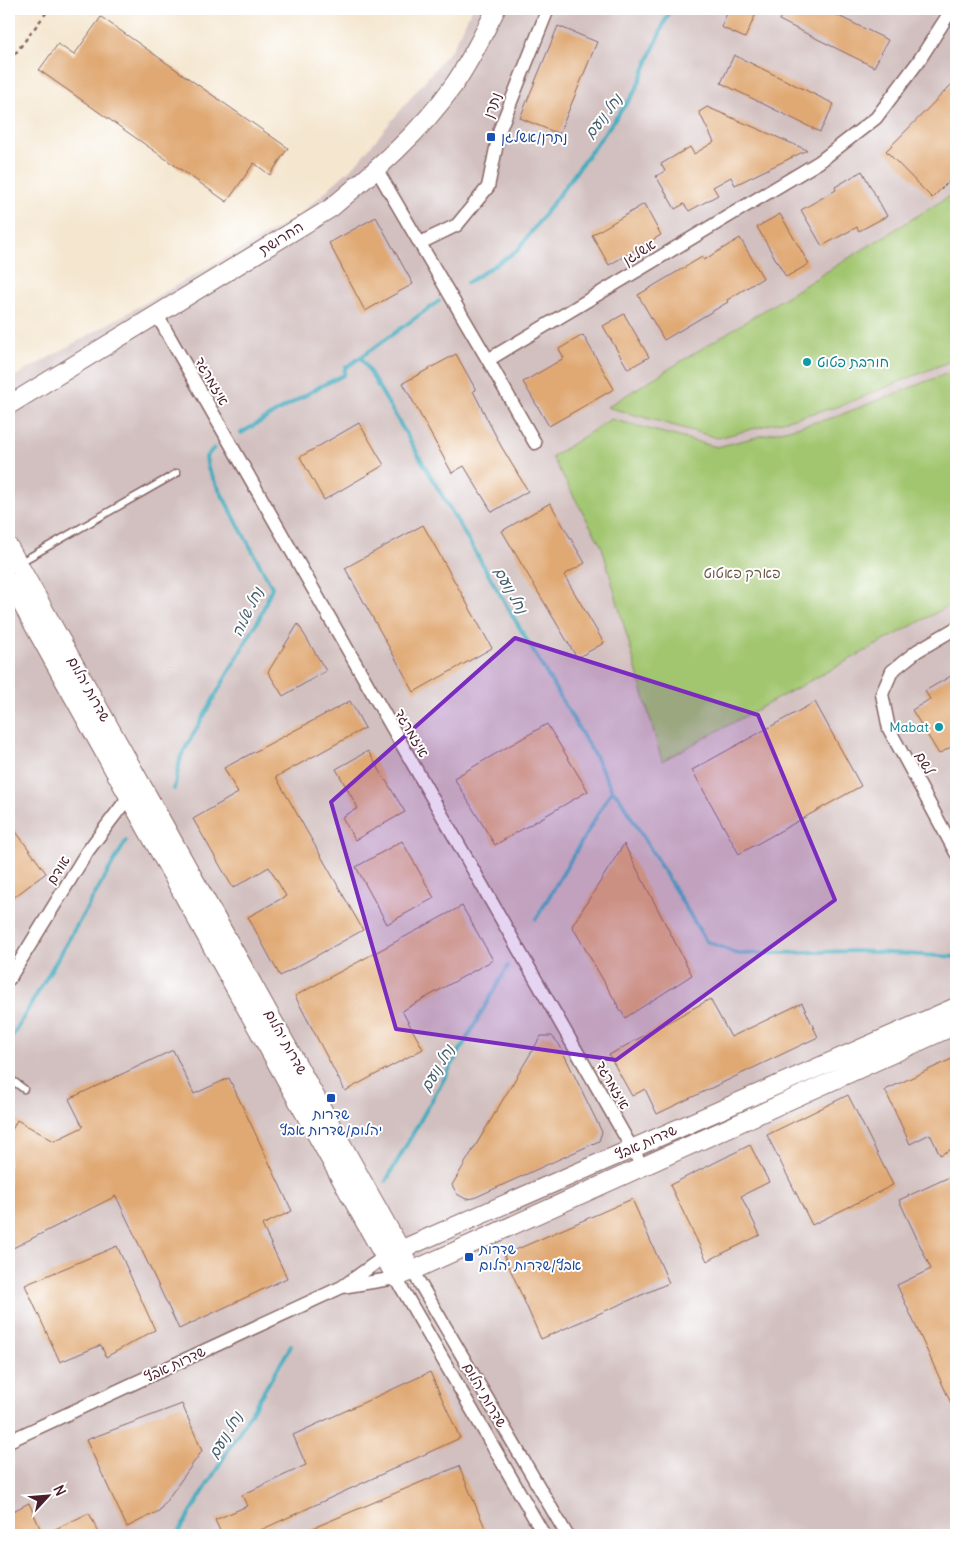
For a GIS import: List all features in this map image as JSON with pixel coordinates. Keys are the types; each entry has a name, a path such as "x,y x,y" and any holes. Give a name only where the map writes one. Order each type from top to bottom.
{"street":[{"name":"החרושת","path":"9,405 331,208 377,170 423,123 453,86 496,9"},
{"name":"נתרן","path":"420,243 457,225 488,187 500,129 548,9"},
{"name":"אשלגן","path":"488,360 819,162 876,118 918,62 952,9"},
{"path":"377,170 535,443"},
{"name":"איזמרגד","path":"157,314 642,1166"},
{"name":"שדרות יהלום","path":"9,547 412,1270 567,1535"},
{"name":"שדרות יהלום","path":"9,581 384,1257 544,1535"},
{"name":"לשם","path":"956,628 917,651 892,671 882,694 890,729 956,854"},
{"name":"אודם","path":"9,979 87,852 141,782"},
{"name":"שדרות אבץ","path":"9,1440 342,1287 384,1257 956,1007"},
{"name":"שדרות אבץ","path":"342,1287 396,1278 956,1025"}],"lane":[{"path":"18,563 177,473"},
{"path":"9,1078 24,1089"}],"path":[{"path":"15,54 49,9"}],"highlighted area":[{"path":"515,638 758,715 835,900 616,1060 396,1029 331,802"}],"shaded area":[{"path":"472,9 956,9 956,1535 9,1535 9,380 297,217 355,165 453,47"}],"green space":[{"path":"956,192 956,359 840,406 718,438 607,407"},
{"name":"פארק פאטוט","path":"956,370 956,602 662,761 602,547 552,457 611,419 717,447 832,418"}],"building":[{"path":"729,9 758,9 745,38 721,27"},
{"path":"785,9 824,9 888,40 874,67 779,20"},
{"path":"101,17 288,148 270,175 254,163 227,202 39,70 58,44 74,55"},
{"path":"558,26 597,42 559,134 520,118"},
{"path":"734,55 834,104 820,132 721,83"},
{"path":"956,80 956,174 932,198 886,151"},
{"path":"707,107 807,150 735,185 731,177 713,187 718,195 689,211 684,204 675,209 656,176 665,171 661,164 690,147 694,154 714,142 699,112"},
{"path":"862,171 887,216 859,231 857,227 822,246 801,210 836,190 835,187"},
{"path":"644,204 661,235 609,265 592,235"},
{"path":"780,214 809,264 786,277 757,227"},
{"path":"376,217 413,284 365,311 329,243"},
{"path":"740,238 763,278 727,300 728,302 664,340 638,295 702,257 704,260"},
{"path":"624,314 649,357 628,369 603,326"},
{"path":"583,335 614,389 549,426 523,382 564,358 559,349"},
{"path":"456,354 476,390 473,391 501,446 528,491 492,512 464,466 452,473 403,383"},
{"path":"359,423 384,465 324,500 300,457"},
{"path":"550,503 585,563 564,575 604,643 577,658 502,531"},
{"path":"423,525 492,648 414,692 345,568"},
{"path":"298,624 326,671 283,696 268,672"},
{"name":"Mabat","path":"956,673 956,744 939,754 912,710 930,699 925,691"},
{"path":"350,701 365,728 276,777 363,930 280,976 248,917 286,896 269,867 233,888 193,819 238,793 224,768"},
{"path":"815,702 861,786 739,854 692,770"},
{"path":"547,724 588,791 495,845 454,778"},
{"path":"368,751 405,812 355,840 342,817 358,808 336,769"},
{"path":"9,822 46,873 9,901"},
{"path":"402,841 434,898 387,924 356,867"},
{"path":"624,844 692,975 625,1018 572,926"},
{"path":"462,906 493,960 402,1011 423,1049 345,1091 295,996"},
{"path":"710,999 731,1037 802,1003 818,1037 657,1114 645,1089 632,1096 609,1055"},
{"path":"541,1036 552,1036 559,1044 602,1132 599,1141 474,1198 466,1199 457,1194 452,1185"},
{"path":"173,1050 194,1094 229,1078 292,1211 262,1225 287,1278 179,1329 116,1196 9,1250 9,1136 17,1120 54,1141 83,1127 69,1099"},
{"path":"956,1057 956,1147 940,1155 930,1134 910,1144 885,1090"},
{"path":"848,1095 893,1185 812,1225 767,1135"},
{"path":"750,1145 769,1182 741,1196 760,1235 707,1261 670,1185"},
{"path":"956,1174 956,1414 897,1285 931,1269 899,1200"},
{"path":"632,1199 669,1283 541,1339 504,1255"},
{"path":"117,1246 155,1330 106,1357 101,1345 60,1362 25,1285"},
{"path":"430,1372 460,1438 250,1535 222,1535 215,1520 247,1506 242,1495 306,1465 293,1435"},
{"path":"182,1404 202,1451 159,1511 127,1527 86,1440"},
{"path":"459,1466 488,1535 297,1535"},
{"path":"29,1503 43,1535 9,1535 9,1513"},
{"path":"89,1513 100,1535 43,1535"}],"waterway":[{"name":"נחל נועם","path":"467,283 518,250 635,92 670,9"},
{"name":"נחל נועם","path":"439,301 361,357 596,758 612,790 536,919"},
{"name":"נחל שלוה","path":"241,433 321,386 344,375 345,368 361,357"},
{"name":"נחל שלוה","path":"174,789 181,756 260,617 272,587 208,469 206,457 214,448"},
{"path":"612,790 619,797 706,941 738,954 856,951 956,957"},
{"name":"נחל שלוה","path":"9,1042 126,841"},
{"name":"נחל נועם","path":"386,1181 508,966"},
{"name":"נחל נועם","path":"177,1535 291,1346"}],"place":[{"name":"נתרן/אשלגן","path":"491,137"},
{"name":"חורבת פטוט","path":"807,362"},
{"name":"Mabat","path":"939,727"},
{"name":"שדרות יהלום/שדרות אבץ","path":"331,1098"},
{"name":"שדרות אבץ/שדרות יהלום","path":"469,1257"}]}
